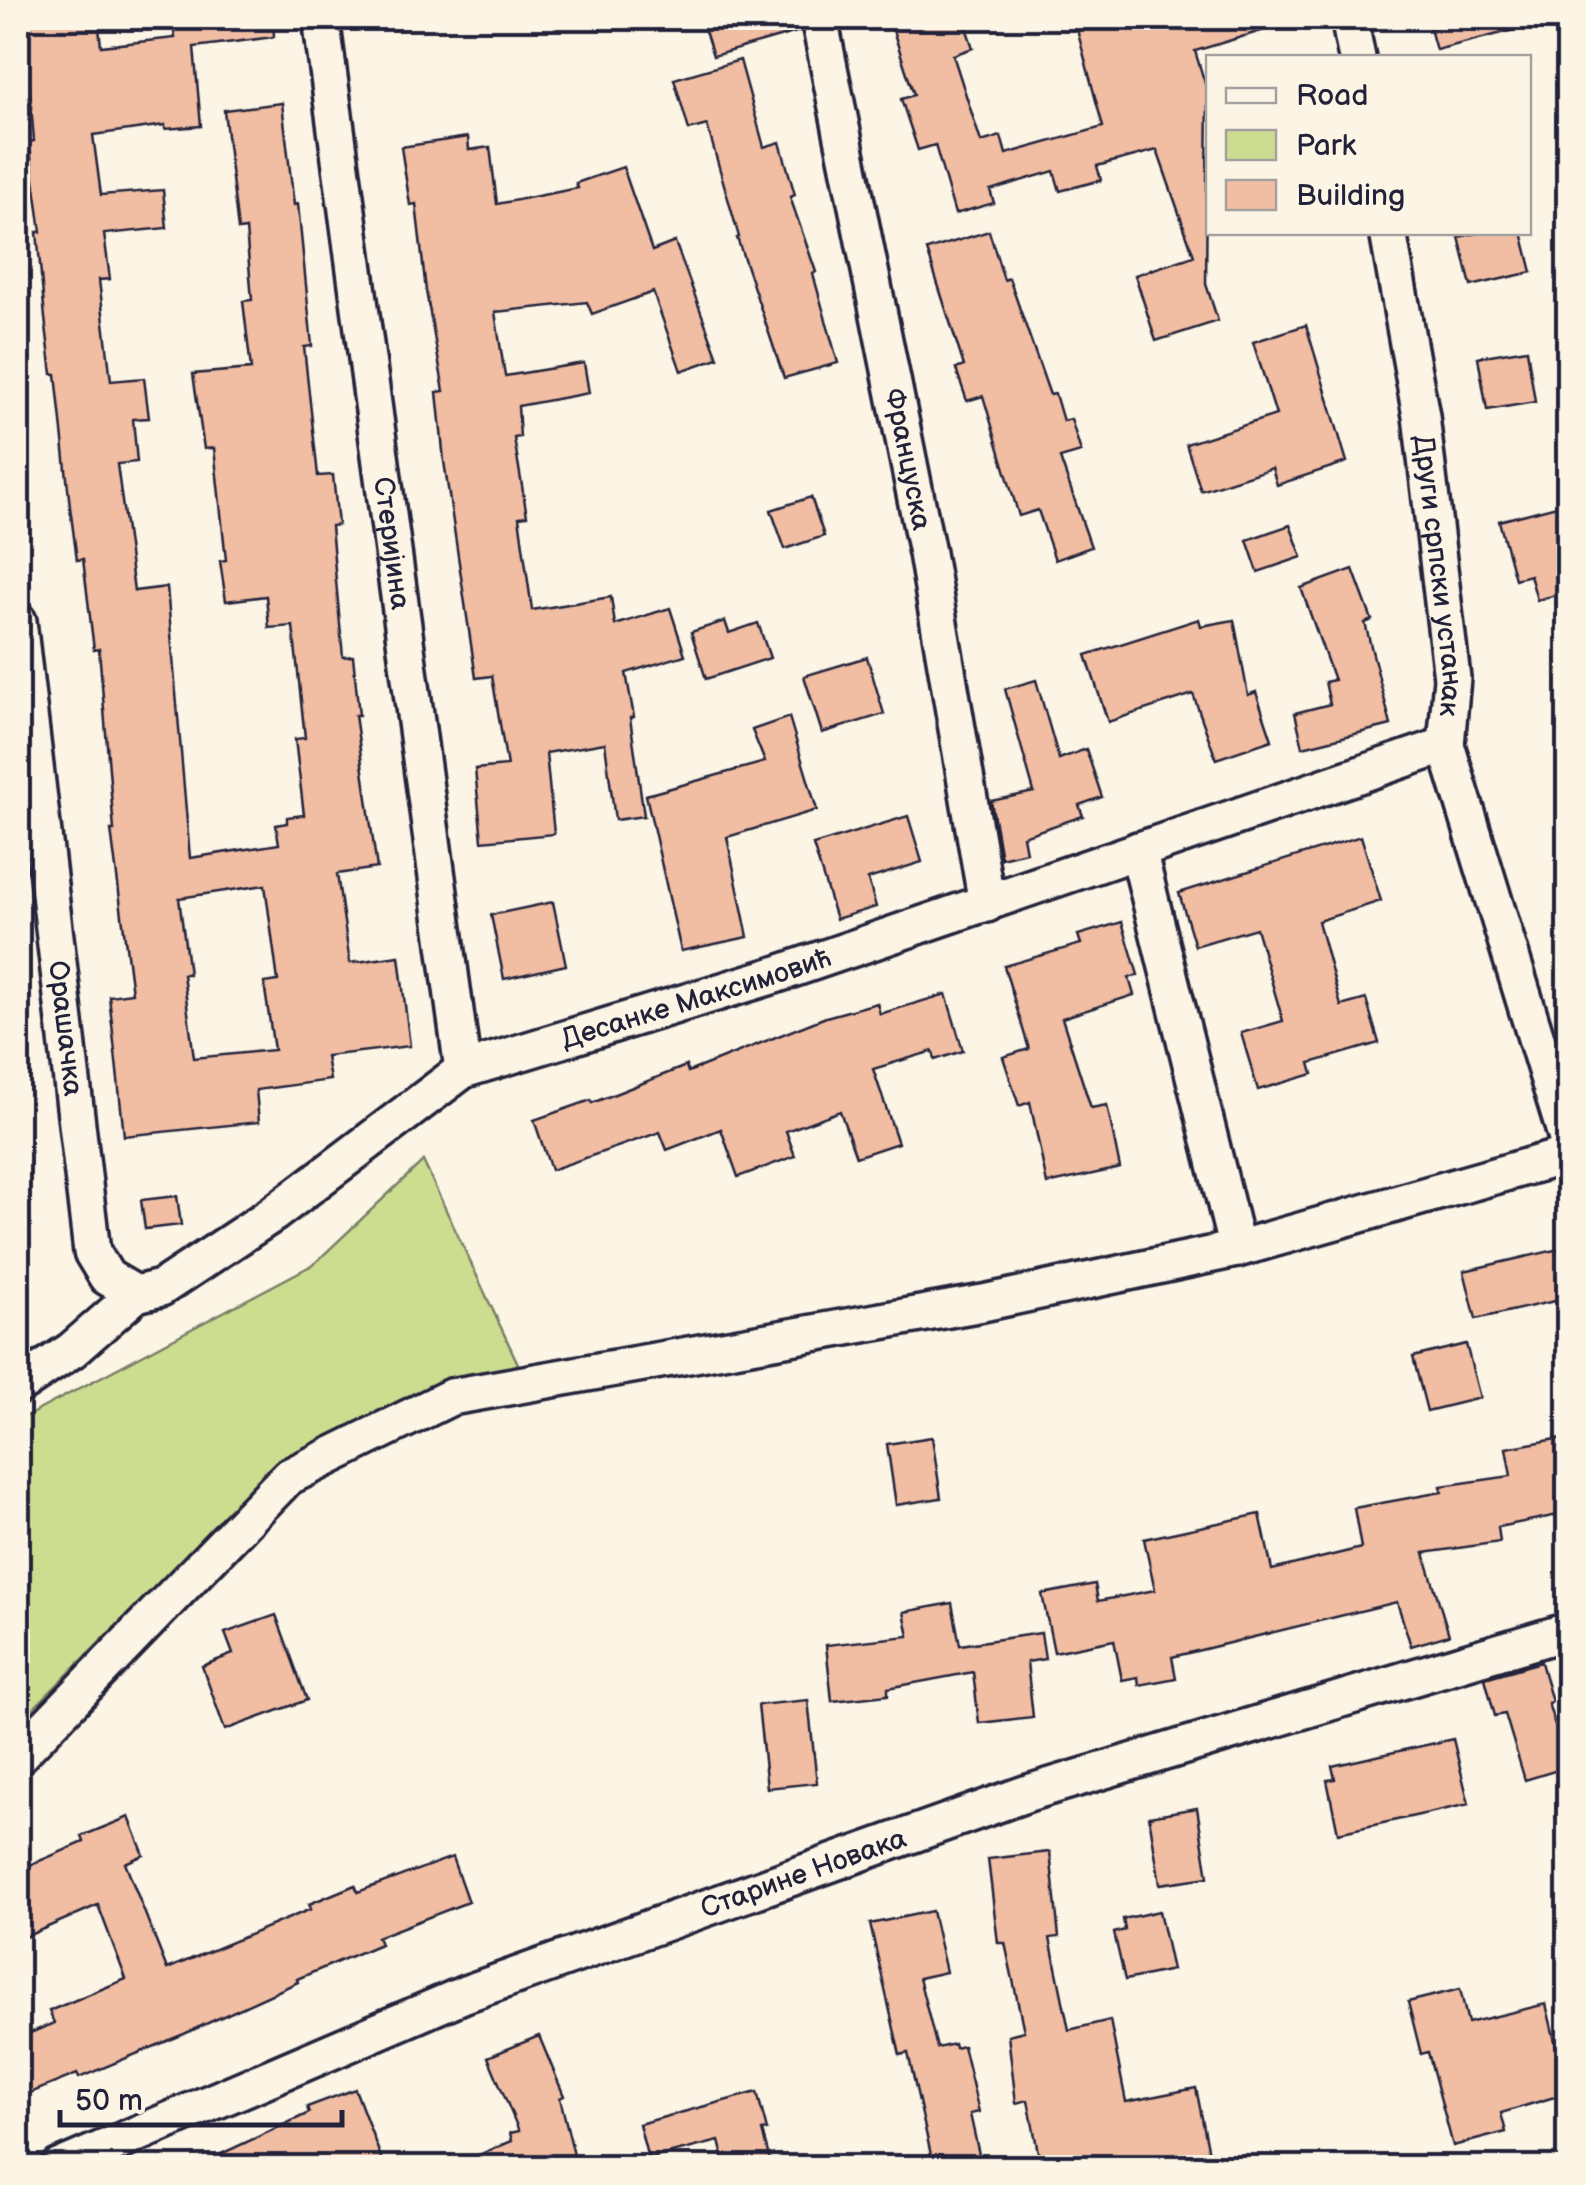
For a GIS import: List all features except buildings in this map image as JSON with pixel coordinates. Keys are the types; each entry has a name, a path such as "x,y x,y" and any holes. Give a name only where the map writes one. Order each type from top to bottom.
{"street":[{"name":"Стеријина","path":"321,18 463,1070"},
{"name":"Француска","path":"819,18 923,534 987,904"},
{"path":"1349,18 1356,55"},
{"name":"Други српски устанак","path":"1389,235 1421,416 1452,678 1446,746 1568,1142"},
{"name":"Орашачка","path":"18,621 92,1252 107,1277 136,1294"},
{"name":"Десанке Максимовић","path":"18,1386 72,1350 136,1294 161,1288 273,1214 463,1070 774,975 1446,746"},
{"path":"1138,850 1237,1249"},
{"path":"18,1756 288,1477 451,1397 983,1302 1237,1249 1568,1155"},
{"name":"Старине Новака","path":"58,2168 464,1994 1009,1800 1568,1631"}],"green space":[{"path":"423,1161 527,1383 274,1468 18,1724 18,1421 314,1264"}]}
